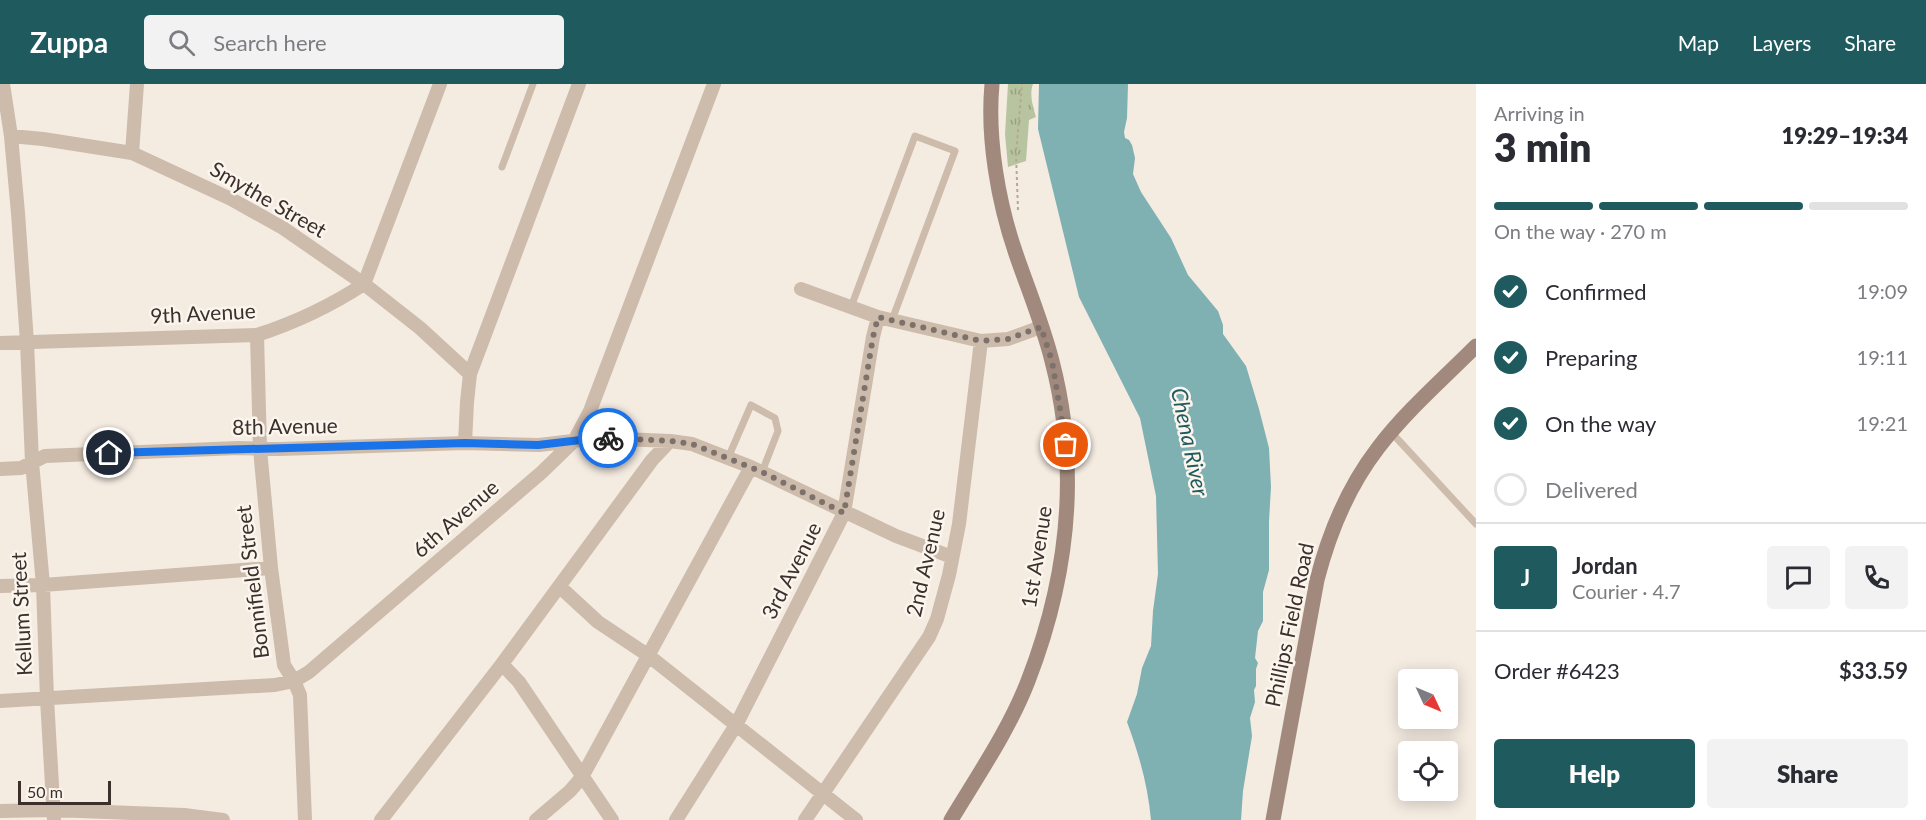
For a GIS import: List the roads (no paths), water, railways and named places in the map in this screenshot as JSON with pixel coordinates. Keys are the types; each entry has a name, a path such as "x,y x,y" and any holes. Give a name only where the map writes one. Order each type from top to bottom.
{"street":[{"name":"Kellum Street","path":"3,84 4,108 11,136 27,342 32,462 43,585 54,815"},
{"path":"132,153 137,84"},
{"path":"364,284 440,84"},
{"path":"465,443 470,374 579,84"},
{"name":"6th Avenue","path":"0,701 275,685 294,681 309,672 524,488 574,441 590,411 714,84"},
{"name":"1st Avenue","path":"951,820 1015,709 1028,682 1052,608 1065,540 1068,461 1055,377 1015,251 996,179 992,84"},
{"name":"Smythe Street","path":"11,136 132,153 242,204 283,228 364,284 420,328 470,374"},
{"name":"9th Avenue","path":"0,344 257,335 276,329 344,297 364,284"},
{"path":"801,289 885,319 981,341 1008,339 1041,327"},
{"name":"3rd Avenue","path":"676,820 736,725 844,513 873,337 885,319"},
{"name":"Bonnifield Street","path":"257,335 260,449 271,568 284,665 300,696 305,820"},
{"name":"2nd Avenue","path":"805,820 929,637 937,619 959,524 981,341"},
{"name":"Phillips Field Road","path":"1273,820 1317,580 1325,549 1339,514 1355,483 1391,432 1476,346"},
{"name":"8th Avenue","path":"0,469 21,468 45,456 465,443 538,445 598,438 670,441 692,444 728,458 896,536 952,557"},
{"path":"381,820 560,587 652,460 670,441"},
{"path":"536,820 570,791 582,777 756,470"},
{"path":"0,586 43,585 271,568"},
{"path":"560,587 598,622 649,656 856,820"},
{"path":"502,664 519,682 612,820"},
{"path":"0,810 54,815 184,815 223,820"}],"lane":[{"path":"502,167 532,84"},
{"path":"851,307 915,136 955,151 885,319"},
{"path":"728,458 751,405 775,418 778,430 756,470"},
{"path":"1391,432 1476,524"}],"water":[{"name":"Chena River","path":"1039,84 1128,84 1127,118 1124,132 1125,138 1132,145 1135,158 1133,174 1141,192 1171,238 1188,275 1218,311 1223,325 1223,334 1246,366 1259,409 1269,448 1271,487 1269,570 1263,592 1263,621 1258,631 1255,658 1258,663 1254,690 1255,702 1250,718 1252,736 1241,820 1151,820 1142,770 1127,722 1137,694 1142,668 1151,646 1158,574 1156,496 1140,418 1079,297 1038,129"}]}
